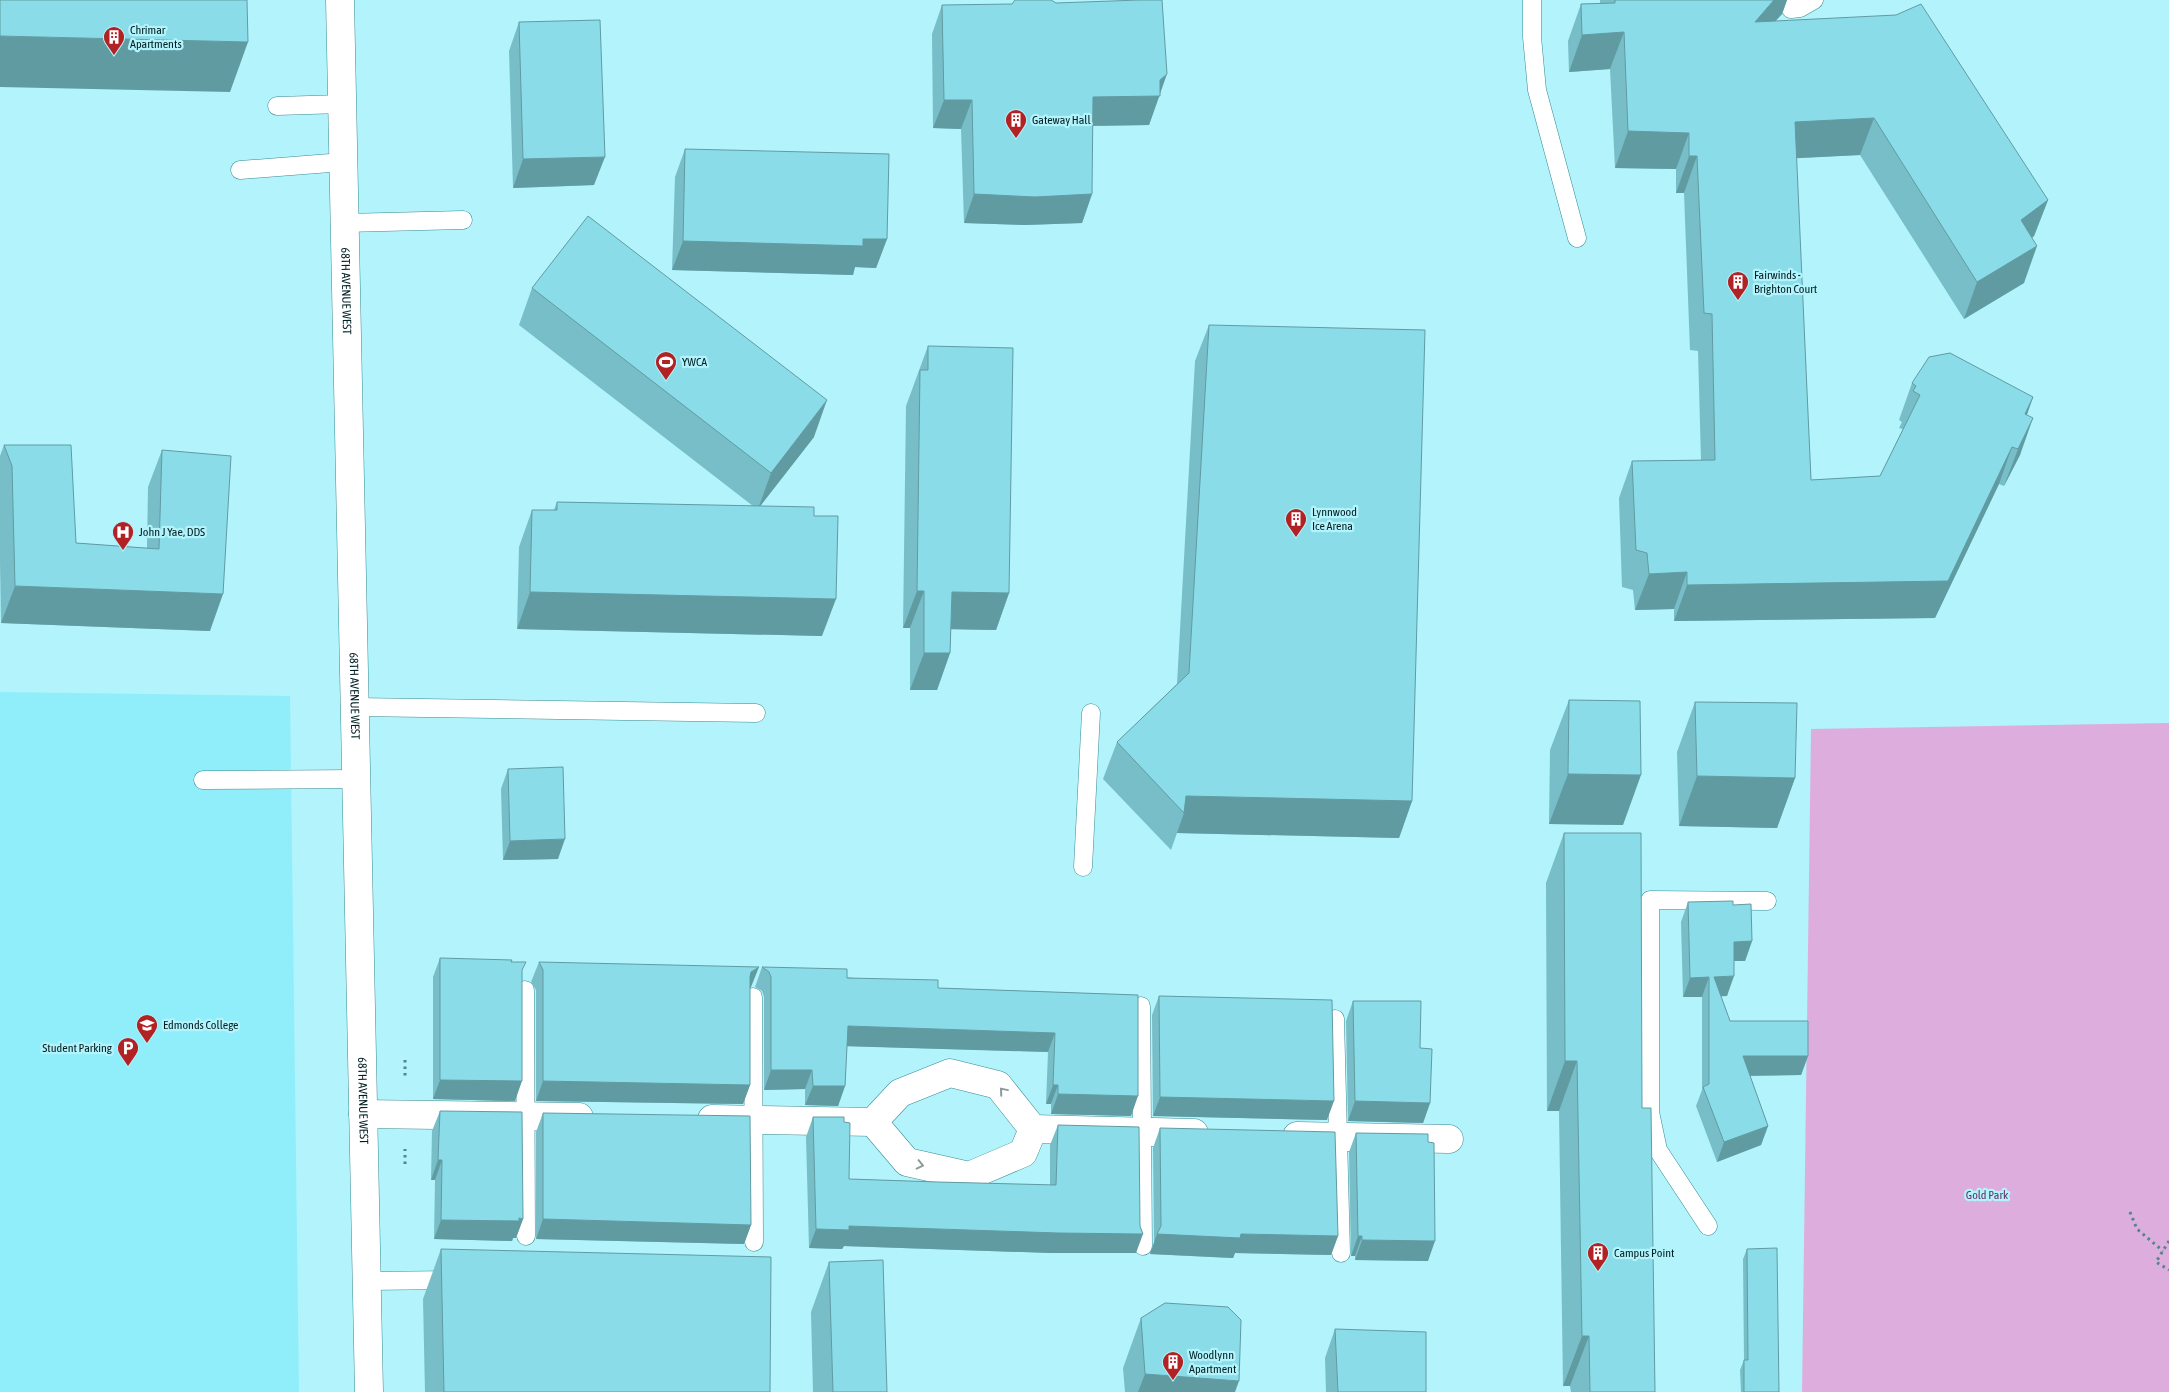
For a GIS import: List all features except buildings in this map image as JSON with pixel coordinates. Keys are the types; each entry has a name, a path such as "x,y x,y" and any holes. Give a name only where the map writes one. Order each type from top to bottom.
{"street":[{"name":"68TH AVENUE WEST","path":"341,0 369,1392"},
{"path":"685,1119 872,1122 900,1093 950,1073 998,1085 1033,1129 1220,1134"},
{"path":"363,1114 605,1118"},
{"path":"872,1122 907,1162 969,1176 1024,1153 1033,1129"},
{"path":"1269,1135 1449,1139"}],"lane":[{"path":"1532,0 1532,37 1537,90 1577,238"},
{"path":"1789,6 1792,9 1800,8 1814,0"},
{"path":"277,106 342,104"},
{"path":"240,170 344,162"},
{"path":"345,223 463,220"},
{"path":"355,707 756,714"},
{"path":"1083,867 1091,714"},
{"path":"203,780 356,779"},
{"path":"1708,1226 1658,1150 1650,1112 1650,900 1767,902"},
{"path":"525,990 526,1236"},
{"path":"753,997 754,1242"},
{"path":"1140,1006 1143,1246"},
{"path":"1335,1019 1341,1253"},
{"path":"367,1281 474,1280"}],"path":[{"path":"405,1060 405,1077"},
{"path":"405,1164 406,1149"},
{"path":"2130,1212 2137,1228 2163,1251"},
{"path":"2169,1241 2156,1262 2169,1270"}],"shaded area":[{"name":"Edmonds College","path":"0,692 290,696 299,1392 0,1392"}],"green space":[{"name":"Gold Park","path":"2169,723 2169,1392 1802,1392 1811,729"}],"place":[{"name":"Chrimar Apartments","path":"114,56"},
{"name":"Gateway Hall","path":"1016,139"},
{"name":"Fairwinds - Brighton Court","path":"1738,301"},
{"name":"YWCA","path":"666,381"},
{"name":"Lynnwood Ice Arena","path":"1296,538"},
{"name":"John J Yae, DDS","path":"123,551"},
{"name":"Edmonds College","path":"147,1044"},
{"name":"Student Parking","path":"128,1067"},
{"name":"Campus Point","path":"1598,1272"},
{"name":"Woodlynn Apartment","path":"1173,1381"}]}
